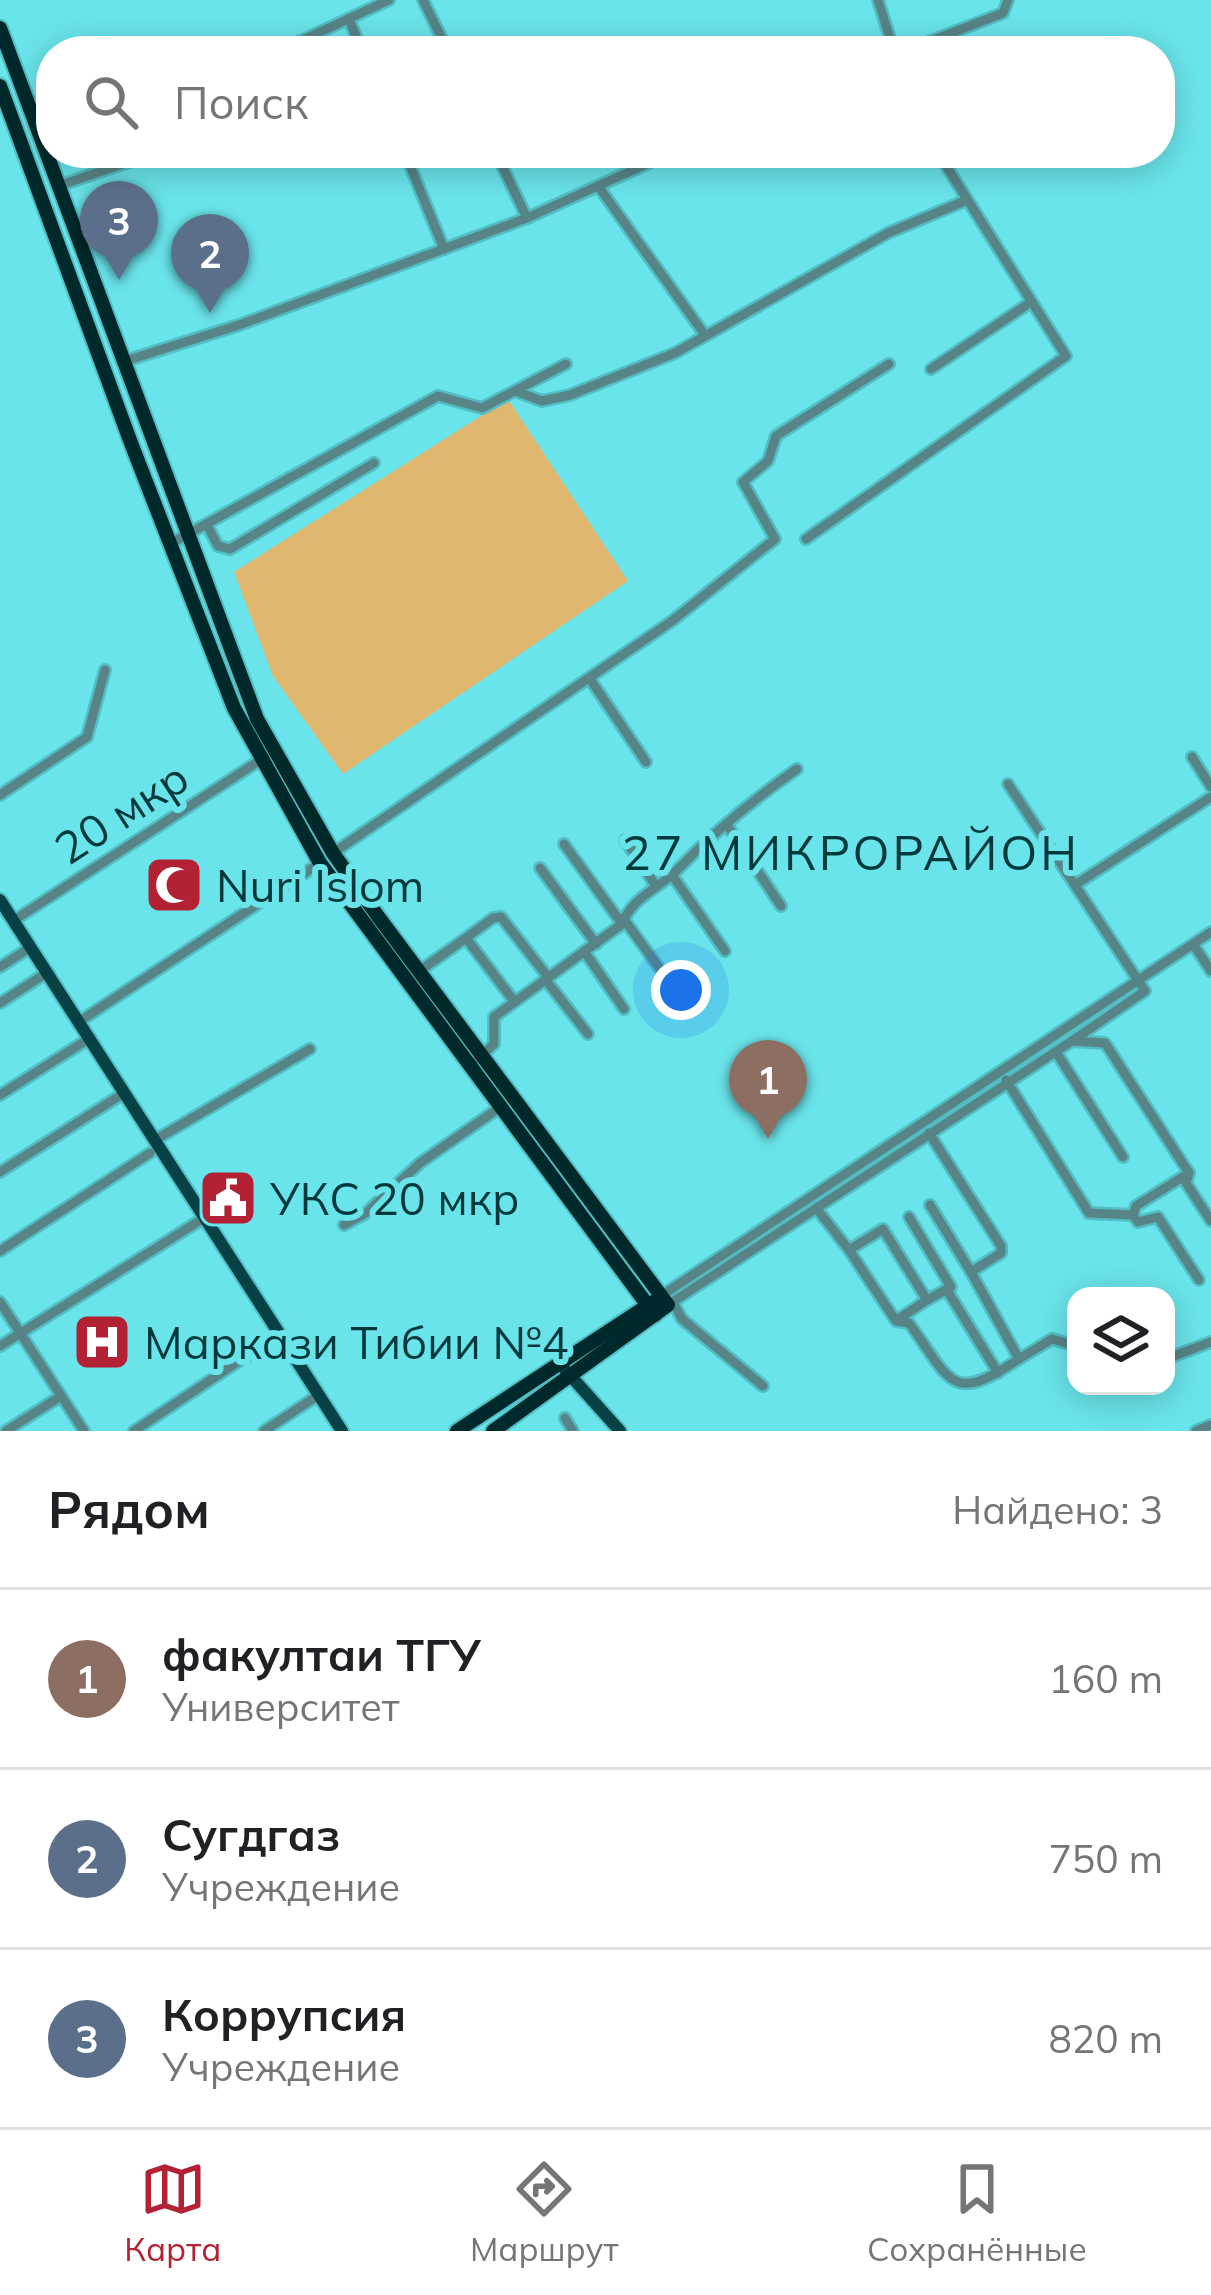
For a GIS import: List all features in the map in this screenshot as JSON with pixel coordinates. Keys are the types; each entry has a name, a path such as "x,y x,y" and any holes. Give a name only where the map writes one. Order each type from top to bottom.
{"highway":[{"path":"0,28 35,124 17,132"},
{"path":"0,86 170,544 234,708 261,759 468,1065 661,1305"},
{"path":"51,168 248,698 327,858 482,1055 661,1305"},
{"path":"103,368 113,371 122,362"},
{"path":"110,386 117,374 129,377"},
{"path":"457,1431 661,1305"},
{"path":"493,1431 570,1379 661,1305"}],"main road":[{"path":"0,900 339,1431"},
{"path":"560,1364 620,1431"}],"street":[{"path":"312,36 389,0"},
{"path":"424,0 441,36"},
{"path":"878,0 889,36"},
{"path":"944,36 1003,13 1008,0"},
{"path":"349,19 356,36"},
{"path":"58,186 111,168"},
{"path":"411,168 444,249"},
{"path":"503,168 527,218"},
{"path":"122,362 239,325 527,218 638,168"},
{"path":"806,539 1066,356 947,168"},
{"path":"598,186 705,335"},
{"path":"515,391 542,401 570,395 675,353 888,233 967,200"},
{"path":"931,369 1031,302"},
{"path":"170,544 438,396 482,408 566,364"},
{"path":"80,1022 590,679 775,539 742,482 768,461 776,436 890,364"},
{"path":"207,525 218,546 230,549 374,463"},
{"path":"0,795 87,737 105,670"},
{"path":"590,679 646,762"},
{"name":"20 мкр","path":"15,920 276,753"},
{"path":"1192,757 1211,787"},
{"path":"468,1065 494,1044 494,1017 596,944 622,921 629,907 672,875 742,806 797,769"},
{"path":"661,1305 776,1236 1145,991 1008,784"},
{"path":"1076,885 1211,797"},
{"path":"727,825 781,906"},
{"path":"625,840 656,886"},
{"path":"564,844 664,976"},
{"path":"540,868 596,944"},
{"path":"672,875 724,951"},
{"path":"418,972 501,917 588,1034"},
{"path":"661,1305 731,1248 1211,932"},
{"path":"466,938 514,1000"},
{"path":"1193,944 1211,971"},
{"path":"0,967 32,947"},
{"path":"584,951 624,1009"},
{"path":"0,1003 48,972"},
{"path":"0,1095 90,1038"},
{"path":"1072,1041 1105,1043 1189,1173 1186,1183 1211,1220"},
{"path":"0,1250 155,1143 310,1048"},
{"path":"1057,1052 1123,1157"},
{"path":"999,1071 1089,1213 1133,1215"},
{"path":"0,1172 124,1093"},
{"path":"344,1226 366,1213 420,1163 500,1108"},
{"path":"929,1133 1001,1246 1001,1253 971,1272"},
{"path":"1133,1215 1136,1206 1189,1173"},
{"path":"930,1204 1019,1359"},
{"path":"817,1209 896,1321 910,1323 953,1382 968,1387 985,1382 1052,1339 1067,1343"},
{"path":"1133,1215 1138,1222 1158,1217 1199,1280"},
{"path":"896,1321 951,1288 909,1217"},
{"path":"0,1346 204,1218"},
{"path":"769,1223 776,1236"},
{"path":"849,1250 883,1228 927,1300"},
{"path":"731,1248 739,1260"},
{"path":"947,1290 998,1373"},
{"path":"0,1302 84,1431"},
{"path":"661,1305 763,1386"},
{"path":"134,1431 278,1335"},
{"path":"1175,1356 1211,1342"},
{"path":"6,1431 62,1396"},
{"path":"264,1431 317,1396"},
{"path":"565,1418 573,1431"},
{"path":"1196,1431 1211,1425"}],"shaded area":[{"path":"508,399 628,581 343,774 273,676 234,572"}],"place":[{"name":"Коррупсия","path":"119,280"},
{"name":"Сугдгаз","path":"210,313"},
{"name":"Nuri Islom","path":"174,885"},
{"name":"факултаи ТГУ","path":"768,1139"},
{"name":"УКС 20 мкр","path":"228,1198"},
{"name":"Маркази Тибии №4","path":"102,1342"}],"district":[{"name":"27 МИКРОРАЙОН","path":"851,852"}]}
